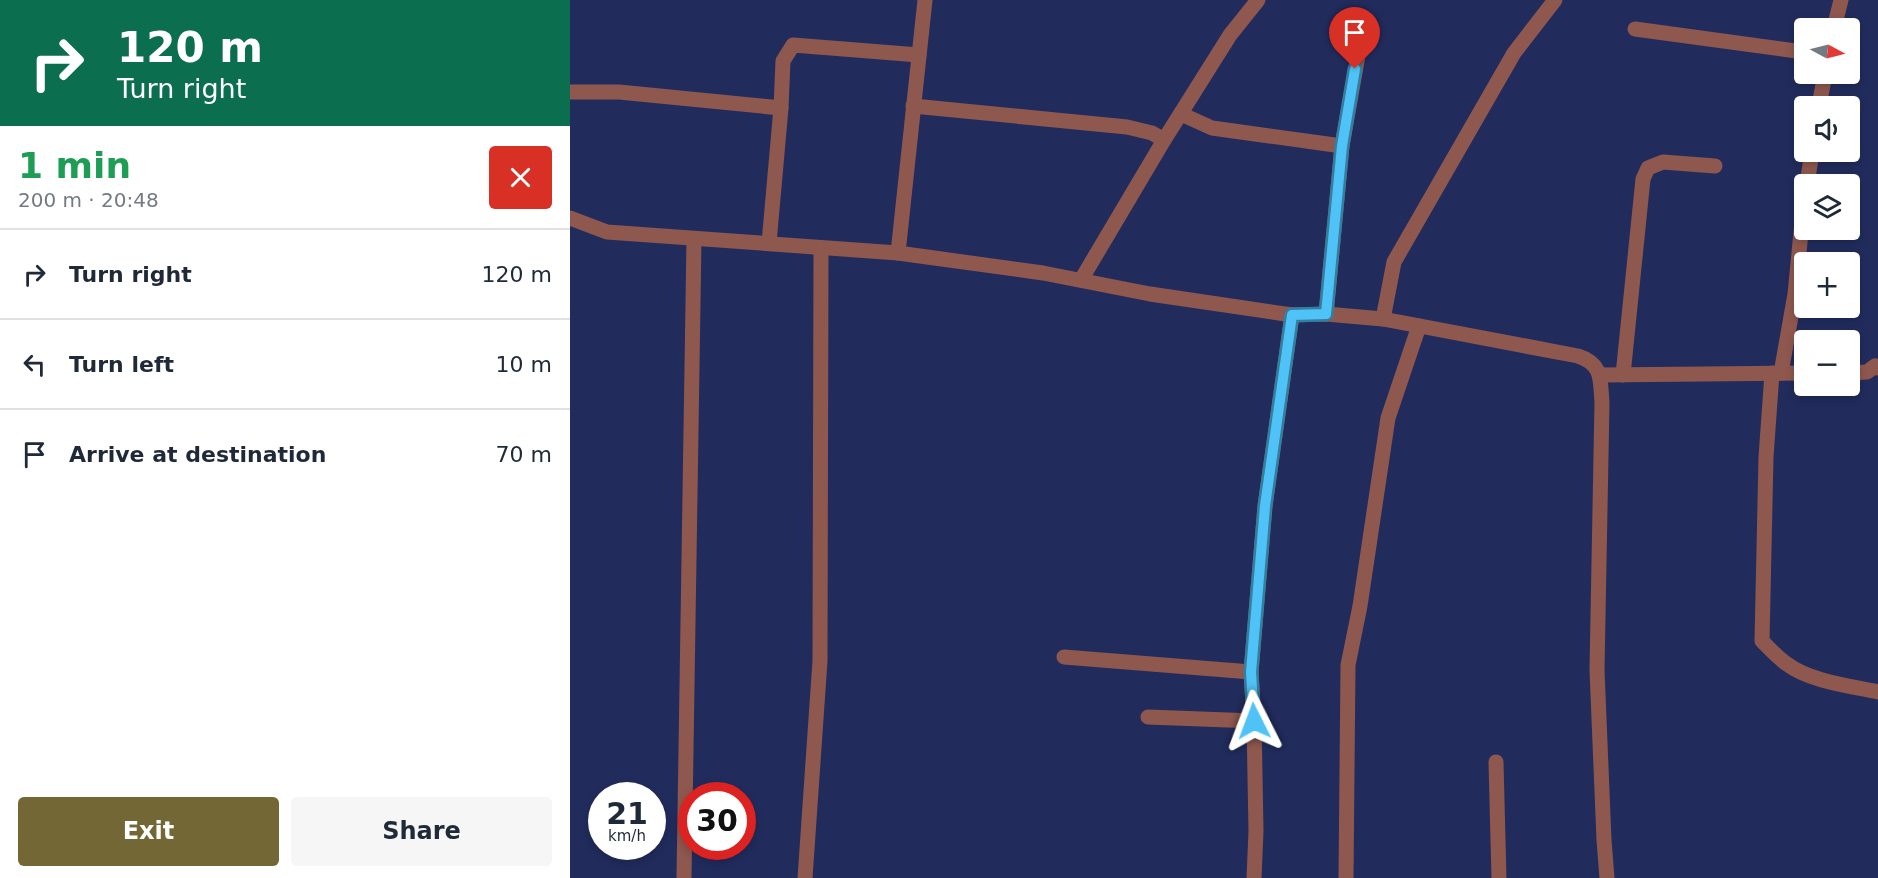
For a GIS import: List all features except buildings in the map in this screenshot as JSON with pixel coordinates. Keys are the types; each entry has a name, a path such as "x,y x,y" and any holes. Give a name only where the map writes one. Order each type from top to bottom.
{"street":[{"path":"898,254 925,0"},
{"path":"1081,280 1164,140 1230,35 1258,0"},
{"path":"1383,319 1394,262 1514,53 1555,0"},
{"path":"1833,18 1834,0"},
{"path":"1835,18 1841,0"},
{"path":"1635,29 1794,51"},
{"path":"769,243 783,61 793,45 919,55"},
{"path":"1326,314 1342,146 1359,50"},
{"path":"570,92 619,92 781,108"},
{"path":"914,106 1127,127 1152,133 1164,140"},
{"path":"1181,114 1212,128 1342,146"},
{"path":"1623,375 1643,179 1648,168 1663,162 1715,166"},
{"path":"570,218 607,232 898,254 1081,280 1150,294 1292,315 1326,314 1383,319 1578,356 1593,364 1600,375 1602,428 1597,670 1607,878"},
{"path":"684,878 694,239"},
{"path":"1800,240 1795,294 1777,373 1766,457 1762,641 1786,664 1799,672 1878,692"},
{"path":"805,878 820,661 821,248"},
{"path":"1254,878 1256,831 1251,672 1265,506 1292,315"},
{"path":"1346,878 1348,665 1360,606 1388,418 1419,326"},
{"path":"1860,372 1867,372 1875,366 1878,368"},
{"path":"1600,375 1794,373"},
{"path":"1064,657 1251,672"},
{"path":"1148,717 1254,721"},
{"path":"1496,762 1498,878"}],"route":[{"path":"1254,721 1251,672 1265,506 1292,315 1326,314 1342,146 1355,69"}]}
